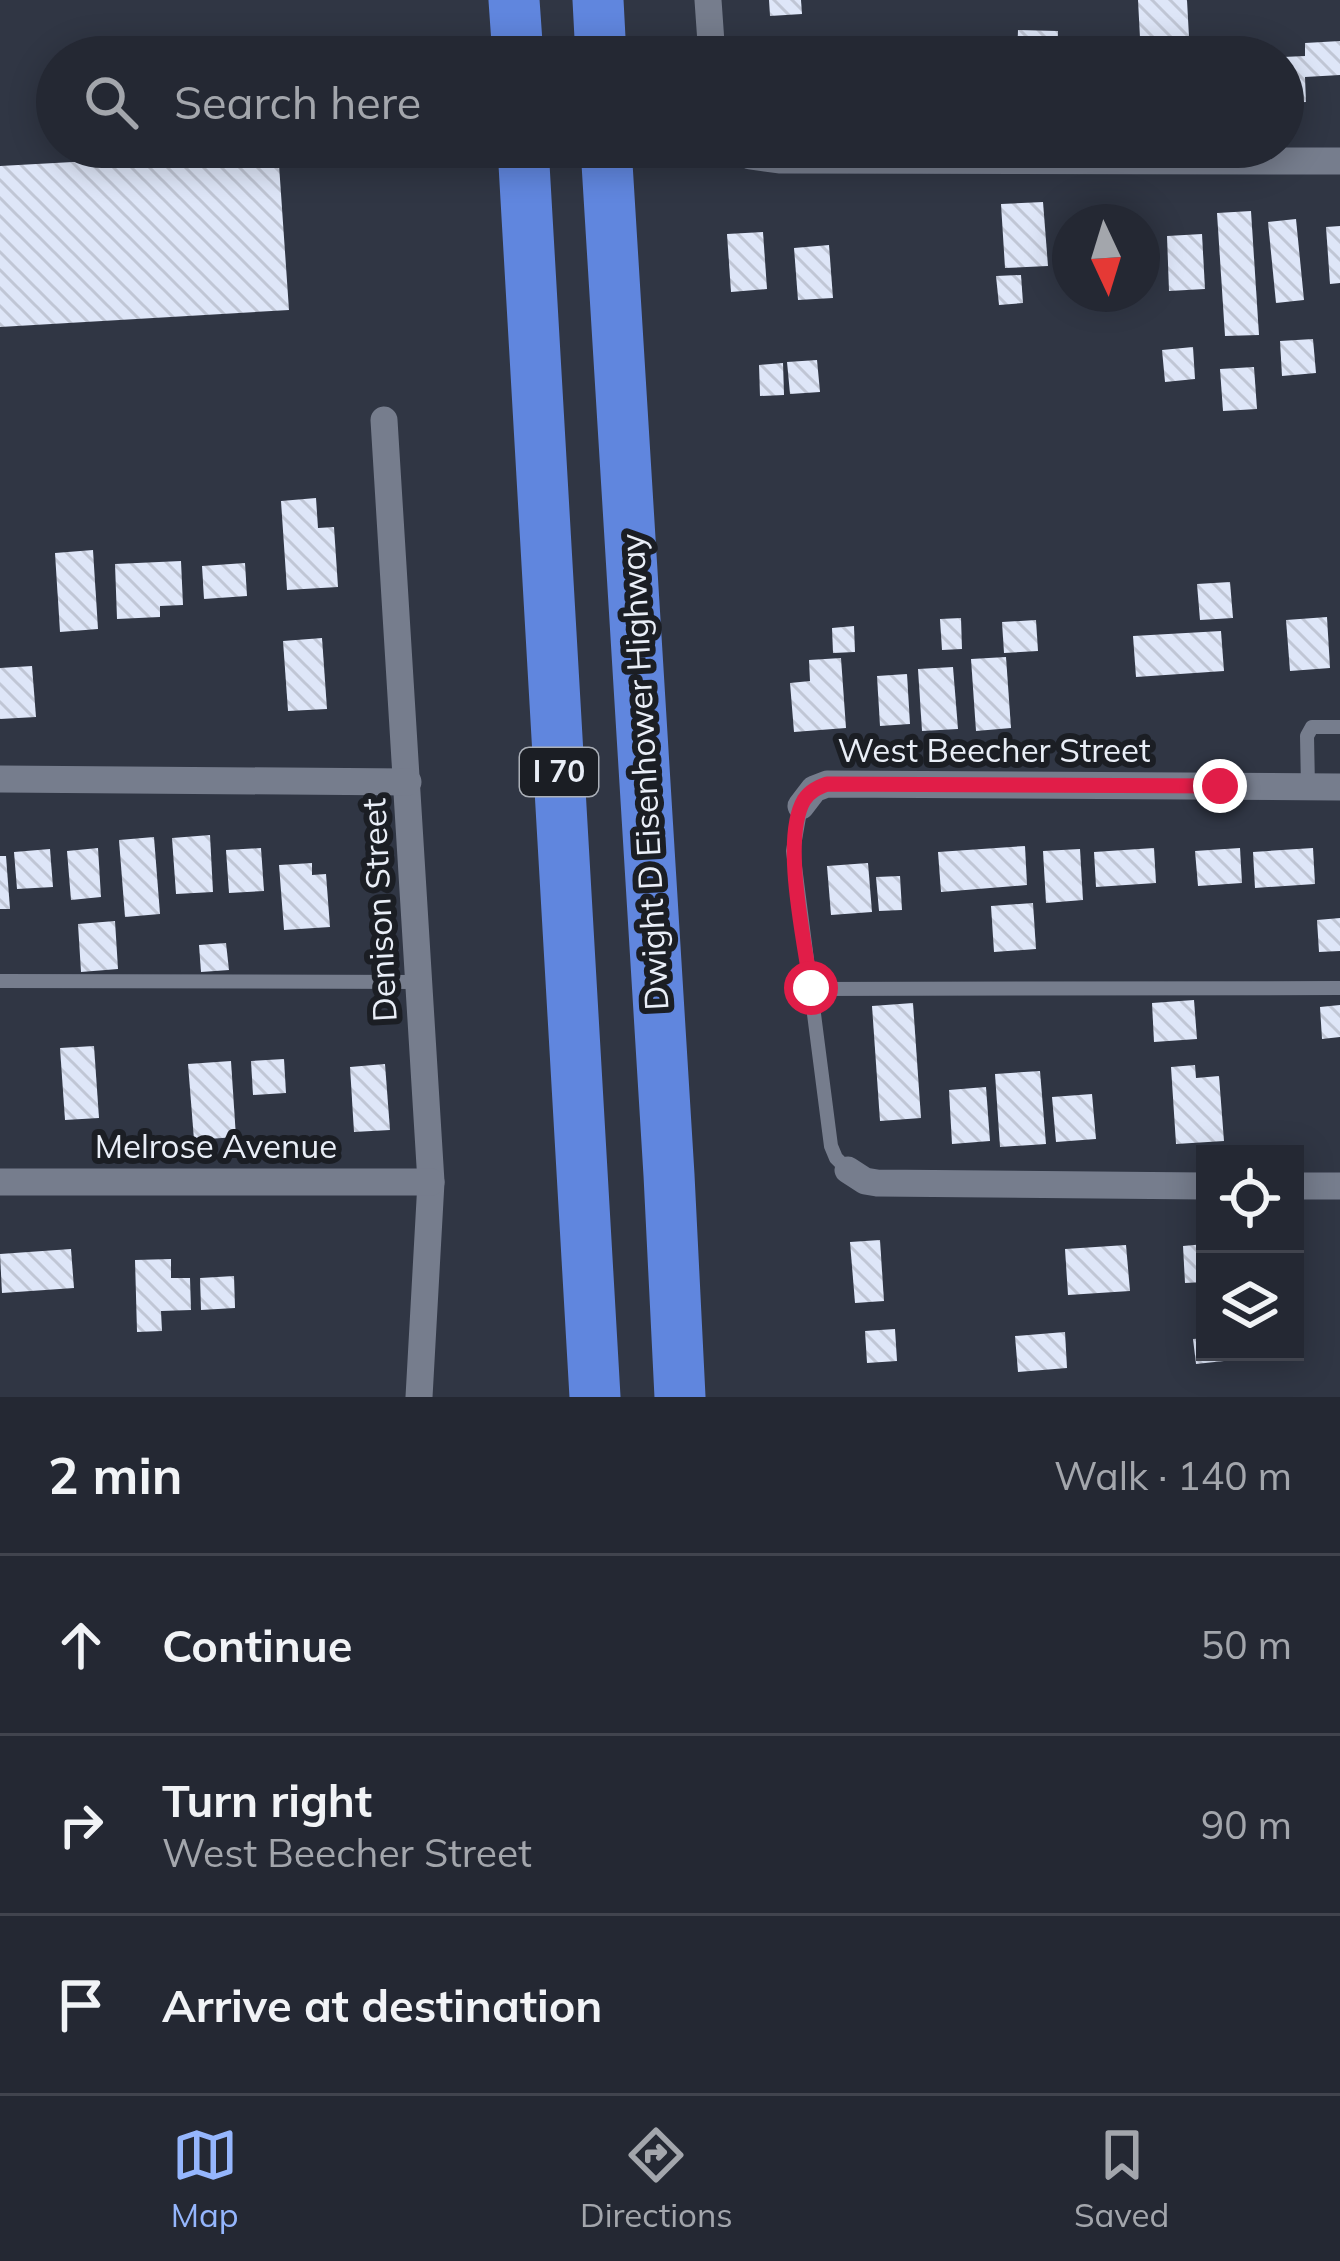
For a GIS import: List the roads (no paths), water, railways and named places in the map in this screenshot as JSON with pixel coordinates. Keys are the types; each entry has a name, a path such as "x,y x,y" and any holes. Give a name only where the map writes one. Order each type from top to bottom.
{"highway":[{"path":"514,0 517,36"},
{"path":"598,0 601,36"},
{"name":"I 70","path":"524,168 595,1397"},
{"name":"Dwight D Eisenhower Highway","path":"607,168 680,1397"}],"street":[{"path":"708,0 711,36"},
{"path":"1304,161 1340,161"},
{"name":"Denison Street","path":"384,420 431,1182 419,1397"},
{"path":"0,779 408,782"},
{"name":"West Beecher Street","path":"801,806 814,789 827,784 1340,787"},
{"path":"848,1170 877,1183 1196,1186"},
{"name":"Melrose Avenue","path":"0,1182 431,1182"},
{"path":"1304,1186 1340,1186"}],"lane":[{"path":"1308,787 1307,736 1312,728 1340,727"},
{"path":"801,806 793,851 831,1146 848,1170"},
{"path":"0,981 419,982"},
{"path":"811,988 1340,988"}]}
